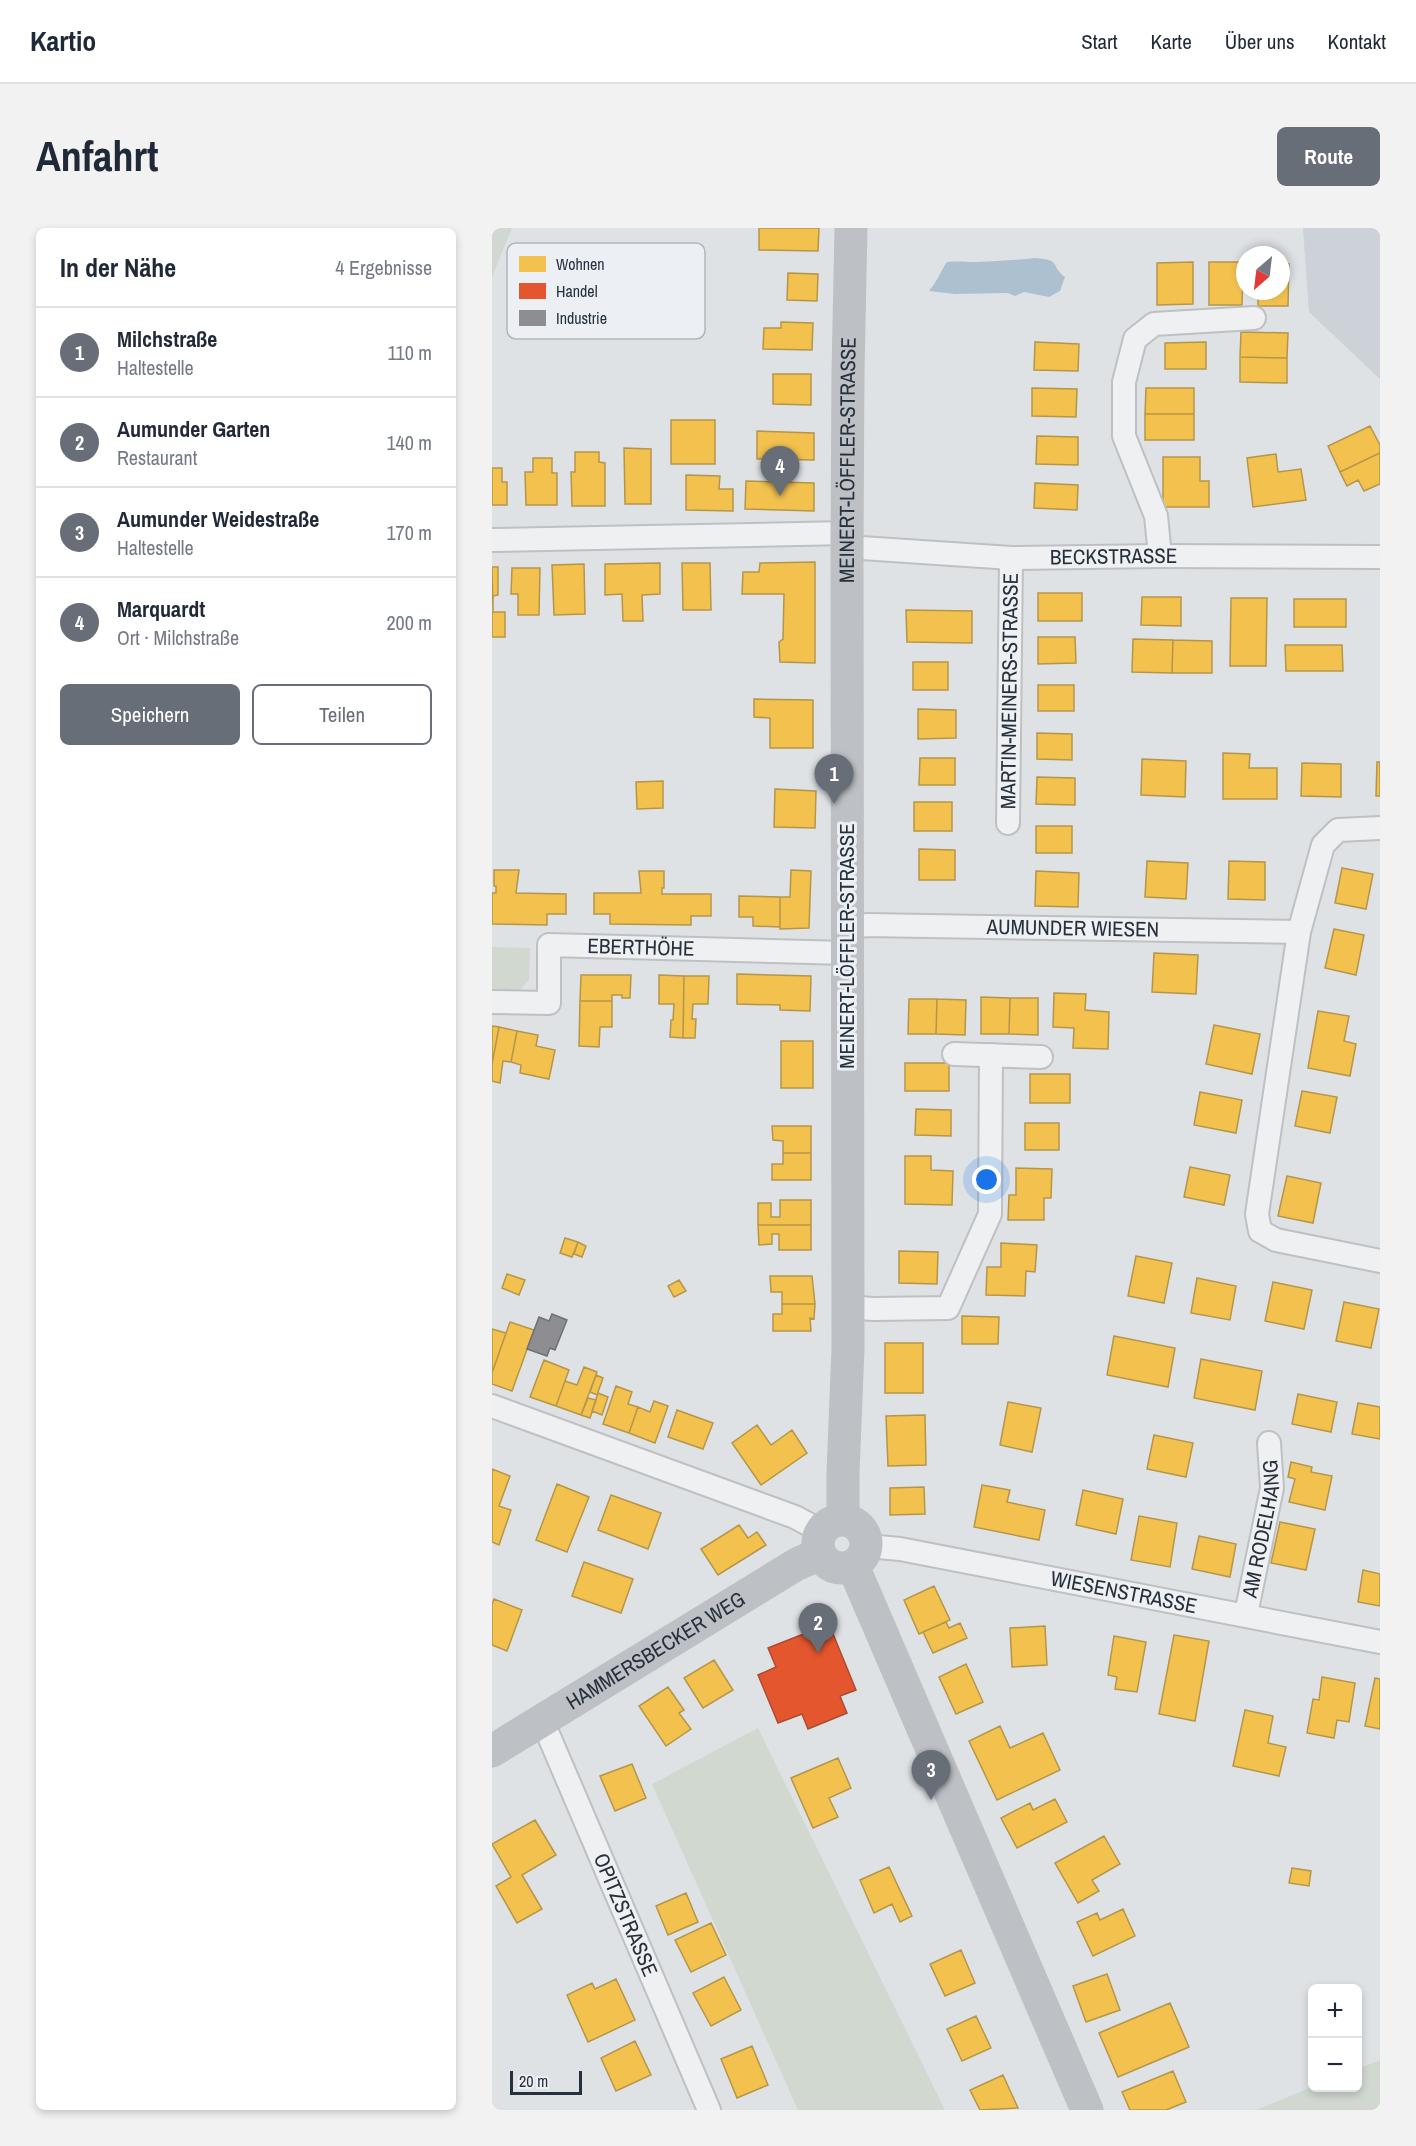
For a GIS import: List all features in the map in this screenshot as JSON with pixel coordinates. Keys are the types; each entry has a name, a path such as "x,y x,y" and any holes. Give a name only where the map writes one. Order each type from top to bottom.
{"street":[{"name":"MEINERT-LÖFFLER-STRASSE","path":"828,1535 847,1307 847,540 851,228"},
{"path":"1160,556 1156,516 1124,436 1124,382 1135,339 1154,324 1254,318"},
{"name":"BECKSTRASSE","path":"492,540 847,540 1011,558 1380,557"},
{"name":"MARTIN-MEINERS-STRASSE","path":"1008,823 1011,558"},
{"path":"1380,828 1338,830 1323,845 1299,932 1257,1214 1260,1231 1276,1240 1380,1261"},
{"name":"AUMUNDER WIESEN","path":"848,940 868,925 1299,932"},
{"name":"EBERTHÖHE","path":"492,1002 549,1003 549,945 848,940"},
{"path":"954,1054 1041,1056"},
{"path":"847,1307 948,1308 990,1214 991,1055"},
{"path":"492,1406 795,1516 828,1535 858,1525 863,1531 860,1556 1087,2110"},
{"name":"AM RODELHANG","path":"1246,1614 1272,1488 1269,1443"},
{"path":"828,1535 825,1562 844,1569 860,1556"},
{"name":"HAMMERSBECKER WEG","path":"492,1751 797,1564 828,1535"},
{"name":"WIESENSTRASSE","path":"860,1556 900,1549 1246,1614 1380,1642"},
{"name":"OPITZSTRASSE","path":"542,1720 709,2110"}],"shaded area":[{"path":"492,228 512,228 492,277"},
{"path":"1303,228 1380,228 1380,379 1309,312"},
{"path":"492,947 530,948 529,980 518,992 492,991"},
{"path":"758,1728 945,2110 798,2110 652,1784"},
{"path":"1380,2060 1380,2110 1256,2110 1308,2089 1308,2092 1362,2092 1362,2067"}],"water":[{"path":"1035,258 1053,262 1065,277 1060,291 1049,297 1024,292 1015,296 1008,293 955,294 929,291 947,262"}],"building: Wohnen":[{"path":"759,228 819,228 818,251 759,250"},
{"path":"1193,262 1193,304 1157,305 1157,263"},
{"path":"1209,262 1236,262 1236,300 1242,300 1242,305 1209,305"},
{"path":"788,273 818,274 817,301 787,300"},
{"path":"1258,300 1288,300 1288,306 1258,306"},
{"path":"781,322 813,323 812,350 763,349 764,328 781,328"},
{"path":"1241,332 1288,333 1287,358 1240,357"},
{"path":"1035,342 1079,344 1078,371 1034,370"},
{"path":"1206,342 1206,369 1165,369 1165,343"},
{"path":"1240,357 1287,358 1287,383 1240,382"},
{"path":"773,374 811,374 811,405 773,404"},
{"path":"1032,388 1077,389 1076,417 1032,416"},
{"path":"1146,388 1194,388 1194,414 1145,414"},
{"path":"1145,414 1194,414 1194,440 1145,440"},
{"path":"671,420 715,420 715,464 671,464"},
{"path":"1370,426 1380,445 1380,453 1340,472 1328,446"},
{"path":"757,431 814,433 814,460 757,459"},
{"path":"1037,436 1078,437 1078,465 1036,464"},
{"path":"624,448 651,449 651,504 625,504"},
{"path":"575,452 599,452 599,462 605,463 605,506 572,506 571,472 575,472"},
{"path":"1380,453 1380,484 1364,491 1358,480 1347,486 1340,472"},
{"path":"1276,454 1278,472 1301,469 1306,500 1253,507 1247,458"},
{"path":"1163,457 1200,457 1200,481 1209,481 1209,507 1163,507"},
{"path":"533,458 552,458 552,473 557,473 557,505 526,505 525,472 533,472"},
{"path":"492,468 502,468 502,482 507,482 507,505 492,505"},
{"path":"686,475 720,476 719,489 733,489 733,511 686,510"},
{"path":"746,481 814,483 814,511 745,509"},
{"path":"1035,483 1078,485 1077,510 1034,508"},
{"path":"815,562 815,663 780,662 779,642 783,639 784,594 742,594 743,572 759,572 760,563"},
{"path":"660,563 660,594 642,595 643,621 623,621 622,594 605,595 605,564"},
{"path":"682,563 710,563 711,610 683,610"},
{"path":"584,564 585,614 554,615 552,565"},
{"path":"492,567 498,567 498,595 493,596 493,612"},
{"path":"512,568 540,568 539,615 518,615 518,594 511,594"},
{"path":"1038,593 1082,593 1082,621 1038,621"},
{"path":"1142,597 1181,597 1181,626 1141,625"},
{"path":"1231,598 1267,598 1266,666 1230,666"},
{"path":"1294,599 1346,599 1346,627 1294,627"},
{"path":"906,610 972,611 972,643 907,642"},
{"path":"492,612 505,612 505,637 492,637"},
{"path":"1038,637 1075,637 1076,663 1038,664"},
{"path":"1133,639 1173,640 1172,673 1132,672"},
{"path":"1173,640 1212,641 1212,673 1172,673"},
{"path":"1285,645 1342,645 1343,671 1286,671"},
{"path":"913,662 948,662 948,690 913,690"},
{"path":"1038,685 1074,685 1074,711 1038,711"},
{"path":"754,699 813,700 813,748 770,748 770,718 754,717"},
{"path":"918,709 956,710 956,738 918,739"},
{"path":"1037,733 1072,734 1072,760 1037,759"},
{"path":"1223,753 1250,754 1249,768 1277,768 1277,799 1223,799"},
{"path":"920,758 955,758 955,785 919,785"},
{"path":"1142,759 1186,761 1185,797 1141,795"},
{"path":"1377,762 1380,762 1380,796 1376,796"},
{"path":"1302,763 1341,764 1341,797 1301,796"},
{"path":"1037,777 1075,778 1075,805 1036,804"},
{"path":"663,781 663,808 637,809 636,782"},
{"path":"775,789 816,791 815,828 774,827"},
{"path":"914,802 952,802 952,831 914,831"},
{"path":"1036,826 1072,826 1072,853 1036,853"},
{"path":"919,849 955,850 955,880 919,880"},
{"path":"1147,861 1188,863 1186,899 1145,897"},
{"path":"1229,861 1265,862 1265,900 1228,899"},
{"path":"1342,868 1373,874 1366,909 1335,903"},
{"path":"494,870 519,870 516,893 566,894 566,914 547,914 547,925 492,924 492,893 496,893"},
{"path":"791,870 811,871 809,928 780,929 780,897 790,897"},
{"path":"639,871 664,871 662,894 711,894 711,916 691,916 691,925 610,924 610,914 594,914 594,893 641,893"},
{"path":"1036,871 1079,873 1078,907 1035,906"},
{"path":"739,896 780,897 780,927 753,926 753,917 739,917"},
{"path":"1334,929 1364,935 1356,975 1325,968"},
{"path":"1154,953 1198,955 1196,994 1152,992"},
{"path":"737,974 811,976 810,1011 780,1010 780,1005 737,1004"},
{"path":"581,975 631,975 630,998 612,995 612,1001 580,1001"},
{"path":"659,975 684,976 683,1038 670,1037 674,1004 659,1004"},
{"path":"684,976 709,976 708,1004 693,1004 692,1019 696,1019 695,1038 683,1038"},
{"path":"1054,993 1086,994 1085,1010 1109,1012 1108,1049 1073,1048 1074,1028 1053,1027"},
{"path":"981,997 1010,998 1009,1034 981,1034"},
{"path":"1010,998 1038,998 1038,1035 1009,1034"},
{"path":"909,999 937,999 936,1034 908,1034"},
{"path":"937,999 966,1000 965,1035 936,1034"},
{"path":"580,1001 612,1001 612,1027 600,1027 599,1047 579,1046"},
{"path":"1318,1011 1349,1016 1344,1041 1356,1044 1350,1076 1308,1068"},
{"path":"1214,1025 1260,1034 1252,1074 1206,1064"},
{"path":"492,1026 499,1027 492,1064"},
{"path":"499,1027 517,1031 511,1062 503,1061 500,1083 492,1081 492,1064"},
{"path":"517,1031 538,1035 536,1046 555,1050 549,1079 520,1073 521,1065 511,1062"},
{"path":"781,1041 813,1041 813,1088 781,1088"},
{"path":"905,1063 949,1063 949,1091 905,1091"},
{"path":"1030,1074 1070,1074 1070,1103 1030,1103"},
{"path":"1302,1091 1337,1097 1330,1133 1295,1126"},
{"path":"1200,1092 1242,1100 1236,1133 1194,1125"},
{"path":"916,1109 951,1110 951,1136 915,1135"},
{"path":"1025,1123 1059,1123 1059,1150 1025,1150"},
{"path":"772,1126 811,1126 811,1153 783,1153 783,1141 773,1140"},
{"path":"783,1153 811,1153 811,1180 772,1180 772,1164 783,1164"},
{"path":"905,1156 931,1156 931,1170 953,1171 952,1205 905,1204"},
{"path":"1190,1167 1230,1175 1224,1205 1184,1197"},
{"path":"1016,1168 1052,1169 1051,1198 1044,1198 1044,1220 1008,1220 1009,1195 1016,1195"},
{"path":"1287,1176 1321,1183 1313,1223 1278,1216"},
{"path":"780,1200 811,1200 811,1225 758,1225 758,1203 771,1203 771,1217 780,1217"},
{"path":"758,1225 811,1225 811,1250 779,1250 779,1234 772,1234 772,1244 759,1245"},
{"path":"565,1238 578,1242 572,1257 560,1253"},
{"path":"578,1242 586,1246 582,1257 574,1254"},
{"path":"1001,1243 1037,1245 1035,1272 1026,1271 1025,1296 986,1295 987,1267 1001,1267"},
{"path":"899,1251 938,1252 937,1284 899,1283"},
{"path":"1136,1256 1172,1263 1164,1303 1128,1296"},
{"path":"507,1274 525,1280 519,1295 502,1288"},
{"path":"770,1276 812,1276 815,1304 782,1304 782,1292 771,1292"},
{"path":"1197,1278 1236,1286 1230,1320 1191,1313"},
{"path":"679,1280 686,1291 674,1297 668,1286"},
{"path":"1273,1282 1312,1290 1304,1329 1265,1321"},
{"path":"1344,1302 1379,1309 1371,1348 1336,1341"},
{"path":"782,1304 815,1304 814,1319 810,1318 811,1331 773,1331 773,1314 782,1314"},
{"path":"962,1316 999,1317 998,1344 962,1344"},
{"path":"510,1322 534,1330 512,1391 492,1384 492,1373"},
{"path":"492,1329 506,1333 492,1373"},
{"path":"1114,1336 1175,1348 1168,1387 1107,1375"},
{"path":"885,1343 923,1343 923,1393 885,1393"},
{"path":"1201,1359 1262,1371 1255,1410 1194,1398"},
{"path":"544,1360 569,1370 556,1406 530,1397"},
{"path":"584,1367 597,1372 581,1415 556,1406 565,1381 577,1385"},
{"path":"596,1375 603,1378 597,1395 590,1392"},
{"path":"616,1386 632,1392 628,1404 638,1407 629,1433 603,1424"},
{"path":"598,1393 608,1397 602,1415 592,1411"},
{"path":"1298,1394 1337,1402 1331,1432 1292,1424"},
{"path":"588,1398 596,1400 590,1418 581,1415"},
{"path":"654,1401 668,1406 655,1443 629,1433 638,1407 650,1412"},
{"path":"1008,1402 1041,1408 1032,1452 1000,1445"},
{"path":"1358,1403 1380,1407 1380,1439 1352,1434"},
{"path":"677,1410 713,1423 703,1449 668,1437"},
{"path":"925,1415 926,1465 888,1466 886,1416"},
{"path":"757,1425 771,1445 792,1430 807,1453 761,1485 732,1443"},
{"path":"1154,1435 1193,1443 1186,1477 1147,1469"},
{"path":"1291,1462 1312,1467 1311,1472 1332,1476 1325,1510 1289,1502 1295,1479 1288,1477"},
{"path":"492,1469 510,1476 499,1506 511,1510 499,1545 492,1542"},
{"path":"557,1484 589,1497 567,1552 536,1540"},
{"path":"982,1485 1010,1490 1007,1502 1045,1510 1039,1540 974,1527"},
{"path":"924,1487 925,1514 890,1515 890,1488"},
{"path":"1083,1490 1123,1499 1116,1534 1076,1525"},
{"path":"611,1495 661,1513 648,1549 598,1530"},
{"path":"1139,1516 1177,1523 1170,1567 1131,1560"},
{"path":"1280,1522 1315,1529 1306,1570 1271,1563"},
{"path":"739,1525 748,1538 757,1532 766,1545 718,1575 701,1549"},
{"path":"1199,1536 1236,1544 1230,1577 1192,1569"},
{"path":"584,1562 633,1579 621,1613 572,1596"},
{"path":"1363,1570 1380,1574 1380,1606 1358,1602"},
{"path":"934,1586 950,1620 919,1634 904,1600"},
{"path":"494,1599 522,1610 507,1651 492,1645"},
{"path":"946,1622 949,1628 960,1623 967,1638 933,1653 923,1632"},
{"path":"1045,1626 1047,1665 1012,1667 1010,1628"},
{"path":"1174,1635 1209,1641 1195,1721 1159,1714"},
{"path":"1114,1636 1146,1642 1137,1692 1115,1689 1117,1677 1108,1675"},
{"path":"714,1660 733,1690 703,1708 684,1678"},
{"path":"966,1664 983,1702 956,1714 939,1677"},
{"path":"1322,1677 1355,1683 1349,1722 1337,1720 1334,1738 1307,1733 1313,1699 1319,1700"},
{"path":"1375,1678 1380,1679 1380,1729 1365,1726"},
{"path":"668,1687 684,1710 679,1713 691,1729 666,1746 639,1706"},
{"path":"1245,1710 1273,1716 1268,1743 1286,1747 1279,1776 1233,1766"},
{"path":"1000,1726 1010,1748 1043,1733 1060,1770 997,1800 969,1741"},
{"path":"838,1758 851,1788 829,1798 838,1817 813,1828 791,1778"},
{"path":"632,1764 646,1798 615,1811 600,1776"},
{"path":"1055,1799 1067,1822 1017,1848 1001,1818 1030,1803 1033,1810"},
{"path":"535,1820 556,1855 522,1875 542,1909 517,1923 496,1886 511,1877 492,1844"},
{"path":"1104,1836 1120,1864 1092,1880 1099,1891 1078,1903 1055,1863"},
{"path":"889,1867 912,1916 900,1922 892,1904 874,1913 860,1880"},
{"path":"1292,1868 1311,1871 1309,1886 1289,1883"},
{"path":"686,1893 698,1922 668,1935 656,1906"},
{"path":"1123,1909 1135,1936 1093,1956 1077,1922 1097,1913 1100,1920"},
{"path":"711,1923 726,1955 691,1972 675,1940"},
{"path":"961,1950 975,1983 945,1996 930,1964"},
{"path":"1107,1974 1120,2010 1086,2022 1073,1986"},
{"path":"724,1977 741,2010 711,2026 693,1993"},
{"path":"616,1979 635,2020 588,2042 567,1995 592,1983 595,1989"},
{"path":"1170,2003 1189,2047 1118,2077 1099,2033"},
{"path":"976,2016 991,2048 962,2061 947,2029"},
{"path":"635,2041 651,2075 616,2091 601,2058"},
{"path":"752,2046 768,2085 737,2098 721,2059"},
{"path":"1173,2071 1186,2102 1166,2110 1130,2110 1122,2092"},
{"path":"1003,2075 1018,2108 980,2110 970,2090"}],"building: Handel":[{"path":"829,1624 856,1690 840,1696 847,1713 808,1729 802,1714 778,1723 758,1675 776,1667 768,1648"}],"building: Industrie":[{"path":"552,1314 567,1320 555,1350 550,1348 547,1356 527,1349 539,1317 549,1321"}],"place":[{"name":"Marquardt","path":"780,496"},
{"name":"Milchstraße","path":"834,804"},
{"name":"Aumunder Garten","path":"818,1653"},
{"name":"Aumunder Weidestraße","path":"931,1800"}]}
